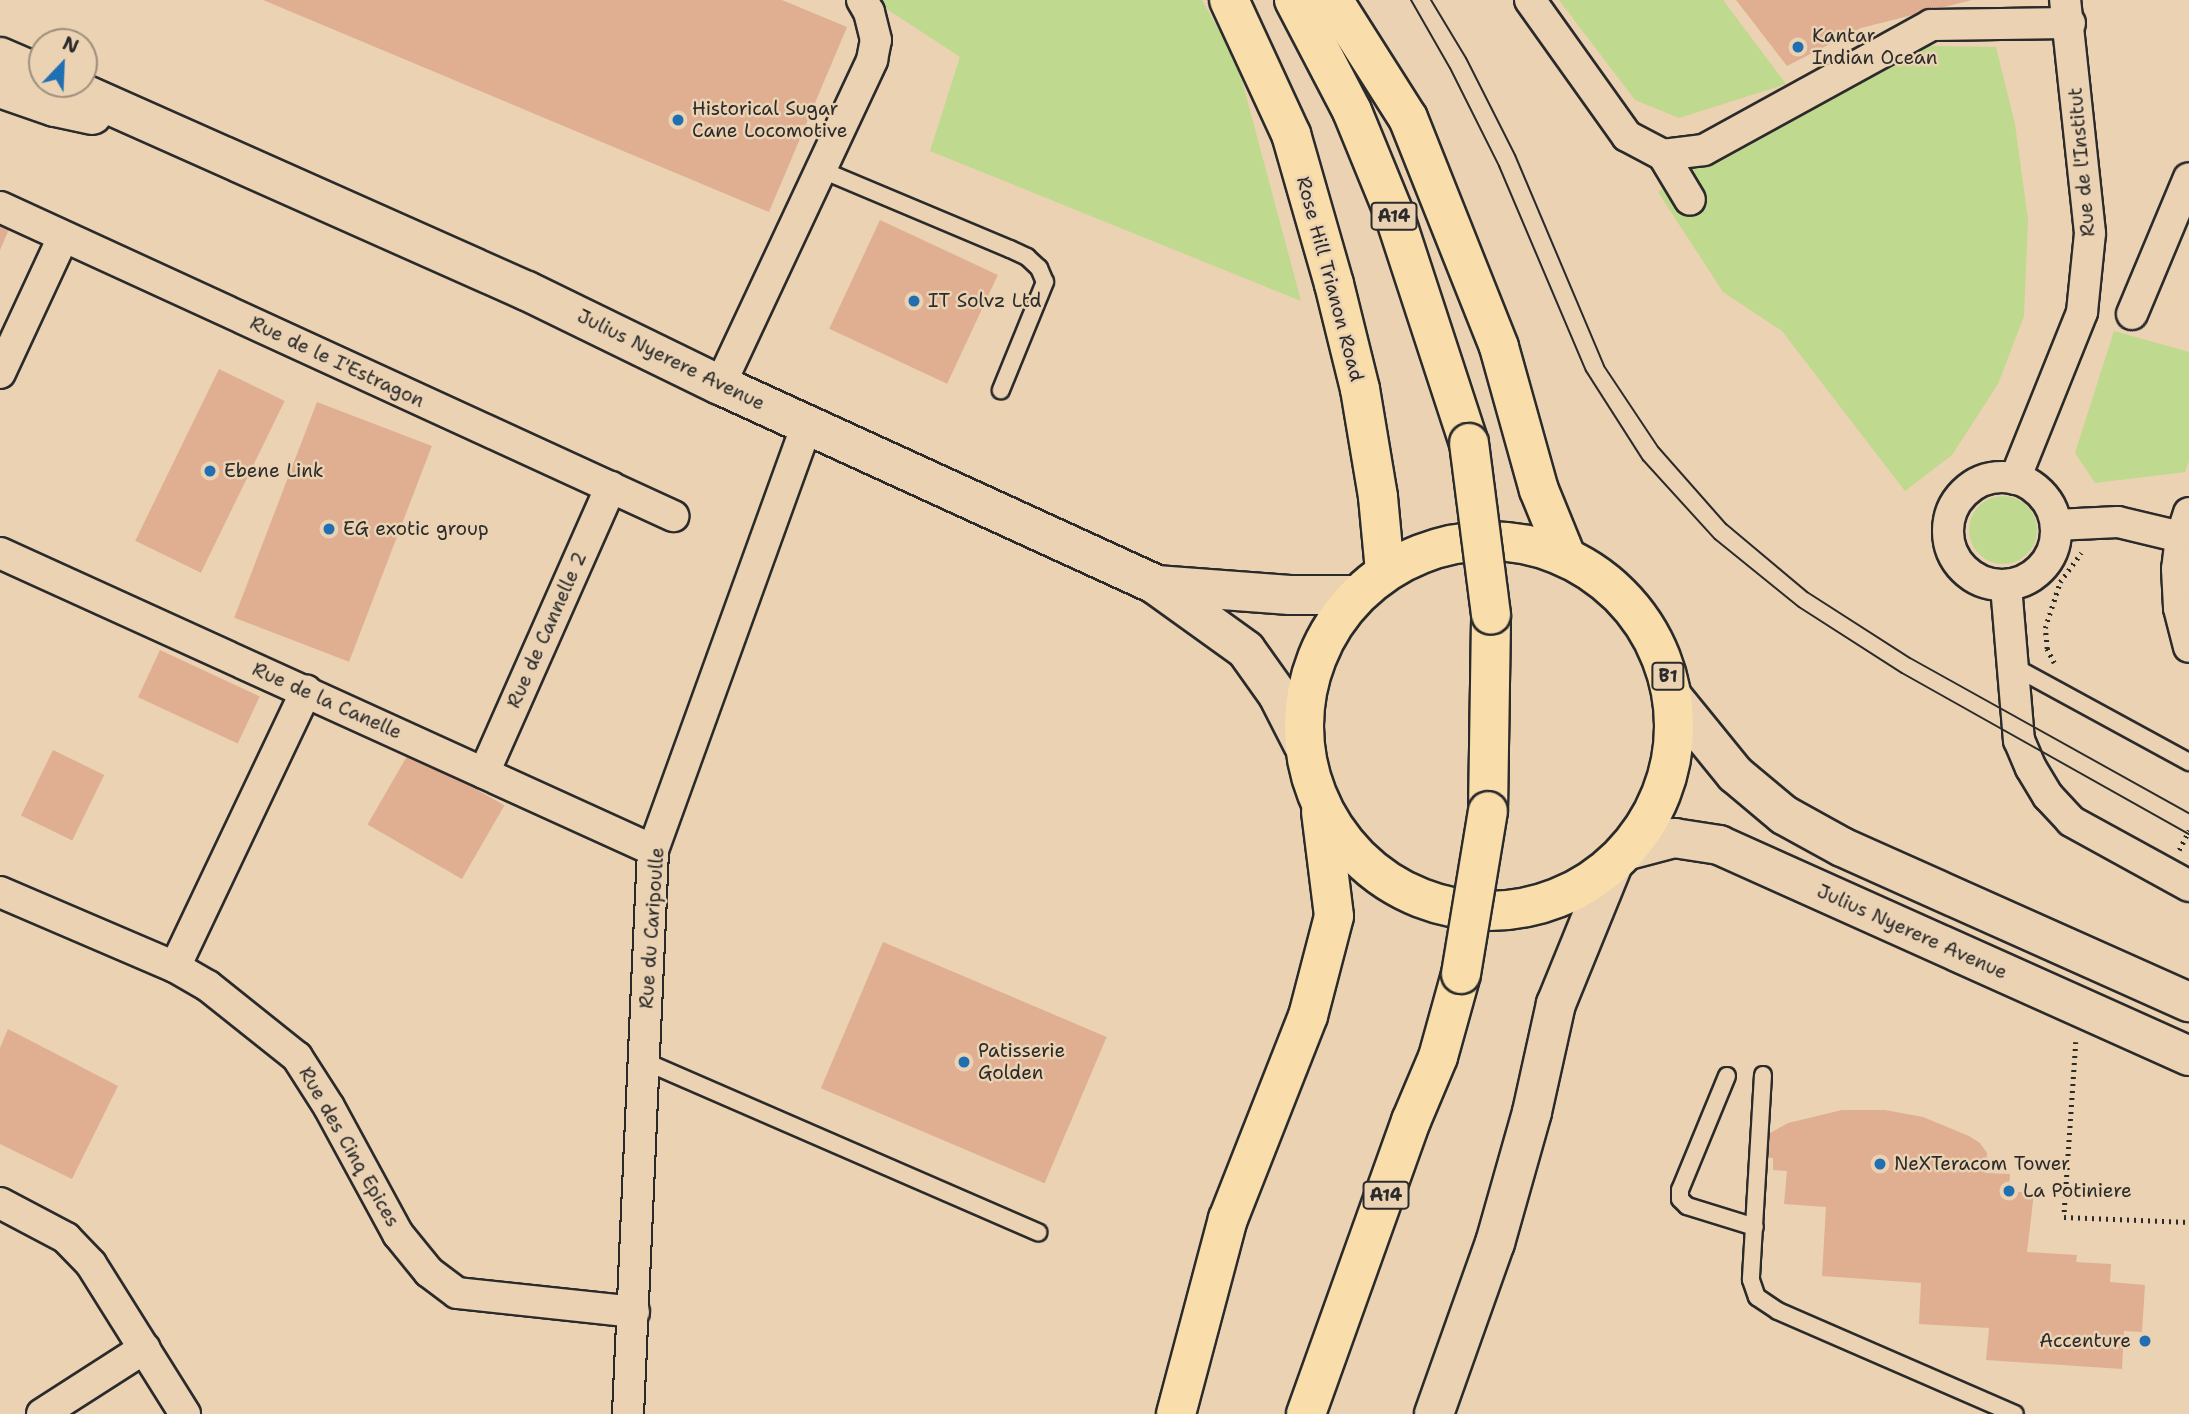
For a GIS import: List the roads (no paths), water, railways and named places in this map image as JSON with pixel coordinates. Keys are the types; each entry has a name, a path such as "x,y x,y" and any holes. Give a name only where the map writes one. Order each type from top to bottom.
{"main road":[{"name":"Rose Hill Trianon Road","path":"1229,0 1291,134 1334,284 1360,389 1378,497 1385,571"},
{"name":"A14","path":"1294,0 1352,111 1393,211 1469,443 1491,615 1488,811 1461,974 1438,1057 1411,1121 1306,1414"},
{"path":"1333,0 1408,118 1499,347 1539,490 1566,556"},
{"path":"0,42 28,54"},
{"path":"0,57 28,69"},
{"name":"Julius Nyerere Avenue","path":"98,84 130,98 177,134"},
{"path":"0,88 55,107 177,134"},
{"name":"Julius Nyerere Avenue","path":"94,98 527,291 720,385 1156,585 1246,650 1278,695 1303,744"},
{"name":"Julius Nyerere Avenue","path":"1620,858 1659,805 1674,753 1674,699 1665,662 1648,628 1625,598 1595,573 1566,556 1505,540 1442,545 1385,571 1355,596 1323,639 1314,664 1306,690 1303,744 1309,776 1321,806 1353,853 1398,888 1451,908 1508,911 1563,897 1620,858 1674,838 1719,845 2189,1056"},
{"name":"Julius Nyerere Avenue","path":"1156,585 1290,595 1355,596"},
{"name":"Julius Nyerere Avenue","path":"1674,699 1735,774 1784,815 1842,847 2189,1002"},
{"path":"1177,1414 1228,1219 1308,1016 1334,916 1321,806"},
{"path":"1434,1414 1495,1243 1532,1112 1556,1004 1620,858"},
{"path":"1153,1414 1187,1284 1228,1219"}],"street":[{"path":"720,385 873,60 876,40 869,12 862,0"},
{"path":"1530,0 1627,136 1663,155 1690,200"},
{"path":"1663,155 1704,150 1931,25 2067,12"},
{"name":"Rue de l'Institut","path":"2015,479 2082,312 2090,233 2067,12"},
{"path":"2132,314 2189,178"},
{"name":"Rue de le I'Estragon","path":"0,207 673,516"},
{"path":"0,373 63,237"},
{"name":"Rue du Caripoulle","path":"628,1414 653,850 807,425"},
{"path":"1997,477 2015,479 2042,495 2056,525 2055,543 2043,566 2023,581 2006,586 1982,581 1962,568 1947,539 1948,522 1954,505 1965,491 1980,482 1997,477"},
{"name":"Rue de Cannelle 2","path":"484,773 611,487"},
{"path":"2056,525 2118,522 2185,525 2177,569 2179,608 2189,647"},
{"name":"Rue de la Canelle","path":"0,553 653,850"},
{"path":"2006,586 2019,740 2048,796 2071,821 2189,886"},
{"path":"175,967 306,691"},
{"name":"Rue des Cinq Epices","path":"0,892 175,967 208,986 298,1057 329,1107 398,1234 429,1272 457,1293 634,1312"},
{"path":"0,1203 66,1238 83,1255 185,1414"},
{"path":"42,1414 145,1348"}],"lane":[{"path":"822,170 1010,249 1039,268 1045,282 1001,390"},
{"path":"2011,665 2189,762"},
{"path":"645,1061 1038,1232"},
{"path":"1763,1075 1751,1280 1758,1297 1778,1311 2015,1414"},
{"path":"1727,1076 1679,1190 1679,1199 1688,1206 1755,1227"}],"tram line":[{"path":"1411,0 1450,68 1499,166 1586,371 1643,460 1715,539 1799,607 1902,673 2189,834"},
{"path":"1431,0 1466,58 1515,155 1604,366 1658,447 1726,524 1807,592 1910,658 2189,813"}],"place":[{"name":"Kantar Indian Ocean","path":"1798,47"},
{"name":"Historical Sugar Cane Locomotive","path":"678,120"},
{"name":"IT Solvz Ltd","path":"914,301"},
{"name":"Ebene Link","path":"210,471"},
{"name":"EG exotic group","path":"329,529"},
{"name":"Patisserie Golden","path":"964,1062"},
{"name":"NeXTeracom Tower","path":"1880,1164"},
{"name":"La Potiniere","path":"2009,1191"},
{"name":"Accenture","path":"2145,1341"}]}
